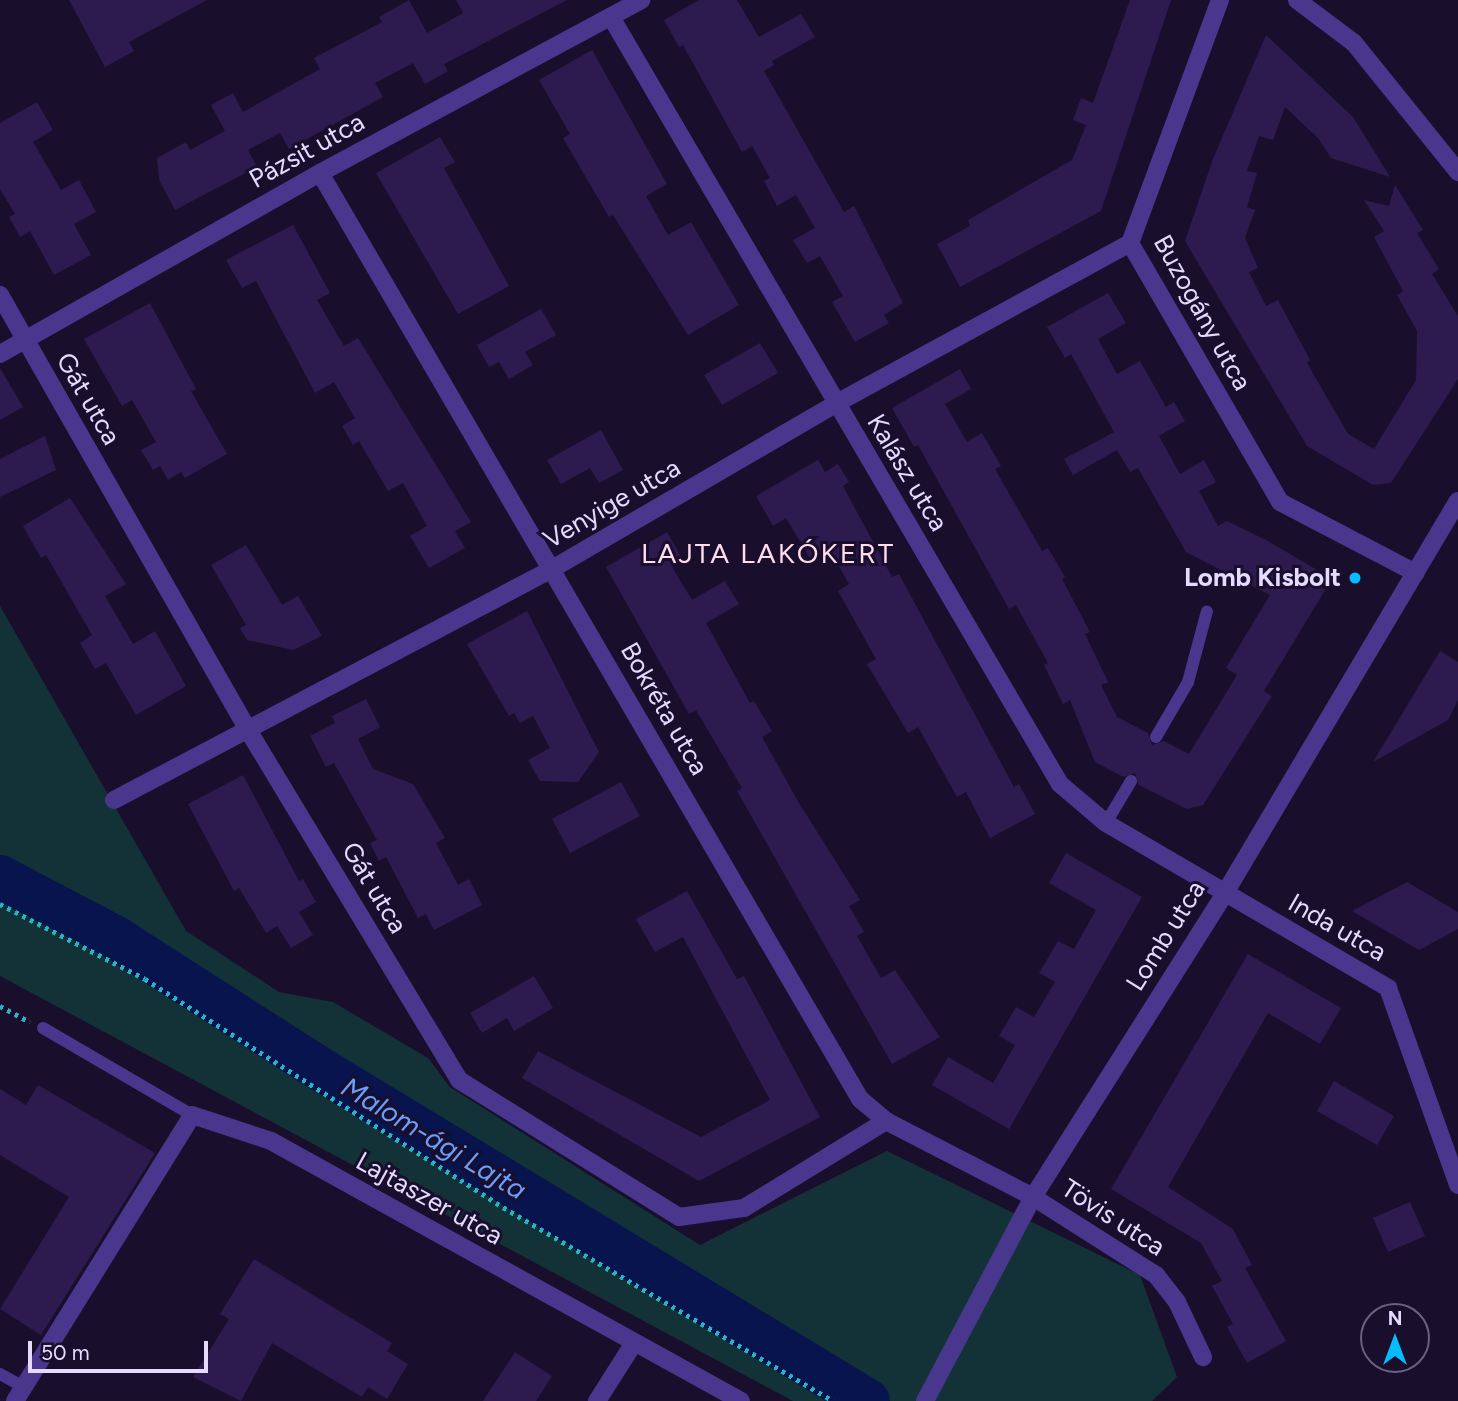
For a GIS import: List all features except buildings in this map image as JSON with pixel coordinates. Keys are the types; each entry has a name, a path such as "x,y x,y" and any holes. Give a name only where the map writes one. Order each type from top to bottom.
{"street":[{"name":"Pázsit utca","path":"0,354 320,173 641,0"},
{"name":"Buzogány utca","path":"1220,0 1130,243 1280,502 1416,573"},
{"path":"1297,0 1354,43 1458,172"},
{"name":"Kalász utca","path":"611,17 835,404 1060,784 1106,823 1225,892"},
{"name":"Bokréta utca","path":"320,173 860,1100 886,1121 1033,1197"},
{"name":"Venyige utca","path":"114,800 552,569 835,404 1130,243"},
{"name":"Gát utca","path":"0,295 248,730 459,1080 679,1217 744,1208 886,1121"},
{"name":"Lomb utca","path":"925,1400 1033,1197 1225,892 1458,501"},
{"name":"Inda utca","path":"1225,892 1388,988 1458,1185"},
{"path":"20,1394 192,1115"},
{"name":"Lajtaszer utca","path":"192,1115 271,1141 741,1401"},
{"name":"Tövis utca","path":"1033,1197 1156,1275 1177,1302 1203,1357"},
{"path":"597,1401 634,1343"}],"lane":[{"path":"1156,737 1188,682 1207,611"},
{"path":"1106,823 1131,781"},
{"path":"43,1028 192,1115"},
{"path":"0,1374 20,1394"}],"path":[{"path":"0,904 145,979 496,1202 832,1401"},
{"path":"0,1006 43,1028"}],"green space":[{"path":"0,606 186,931 279,992 333,1002 428,1058 450,1087 700,1245 887,1151 1140,1275 1177,1377 1152,1401 793,1401 0,976"}],"waterway":[{"name":"Malom-ági Lajta","path":"0,877 116,938 312,1064 868,1401"}],"place":[{"name":"Lomb Kisbolt","path":"1355,578"}],"district":[{"name":"LAJTA LAKÓKERT","path":"768,553"}]}
